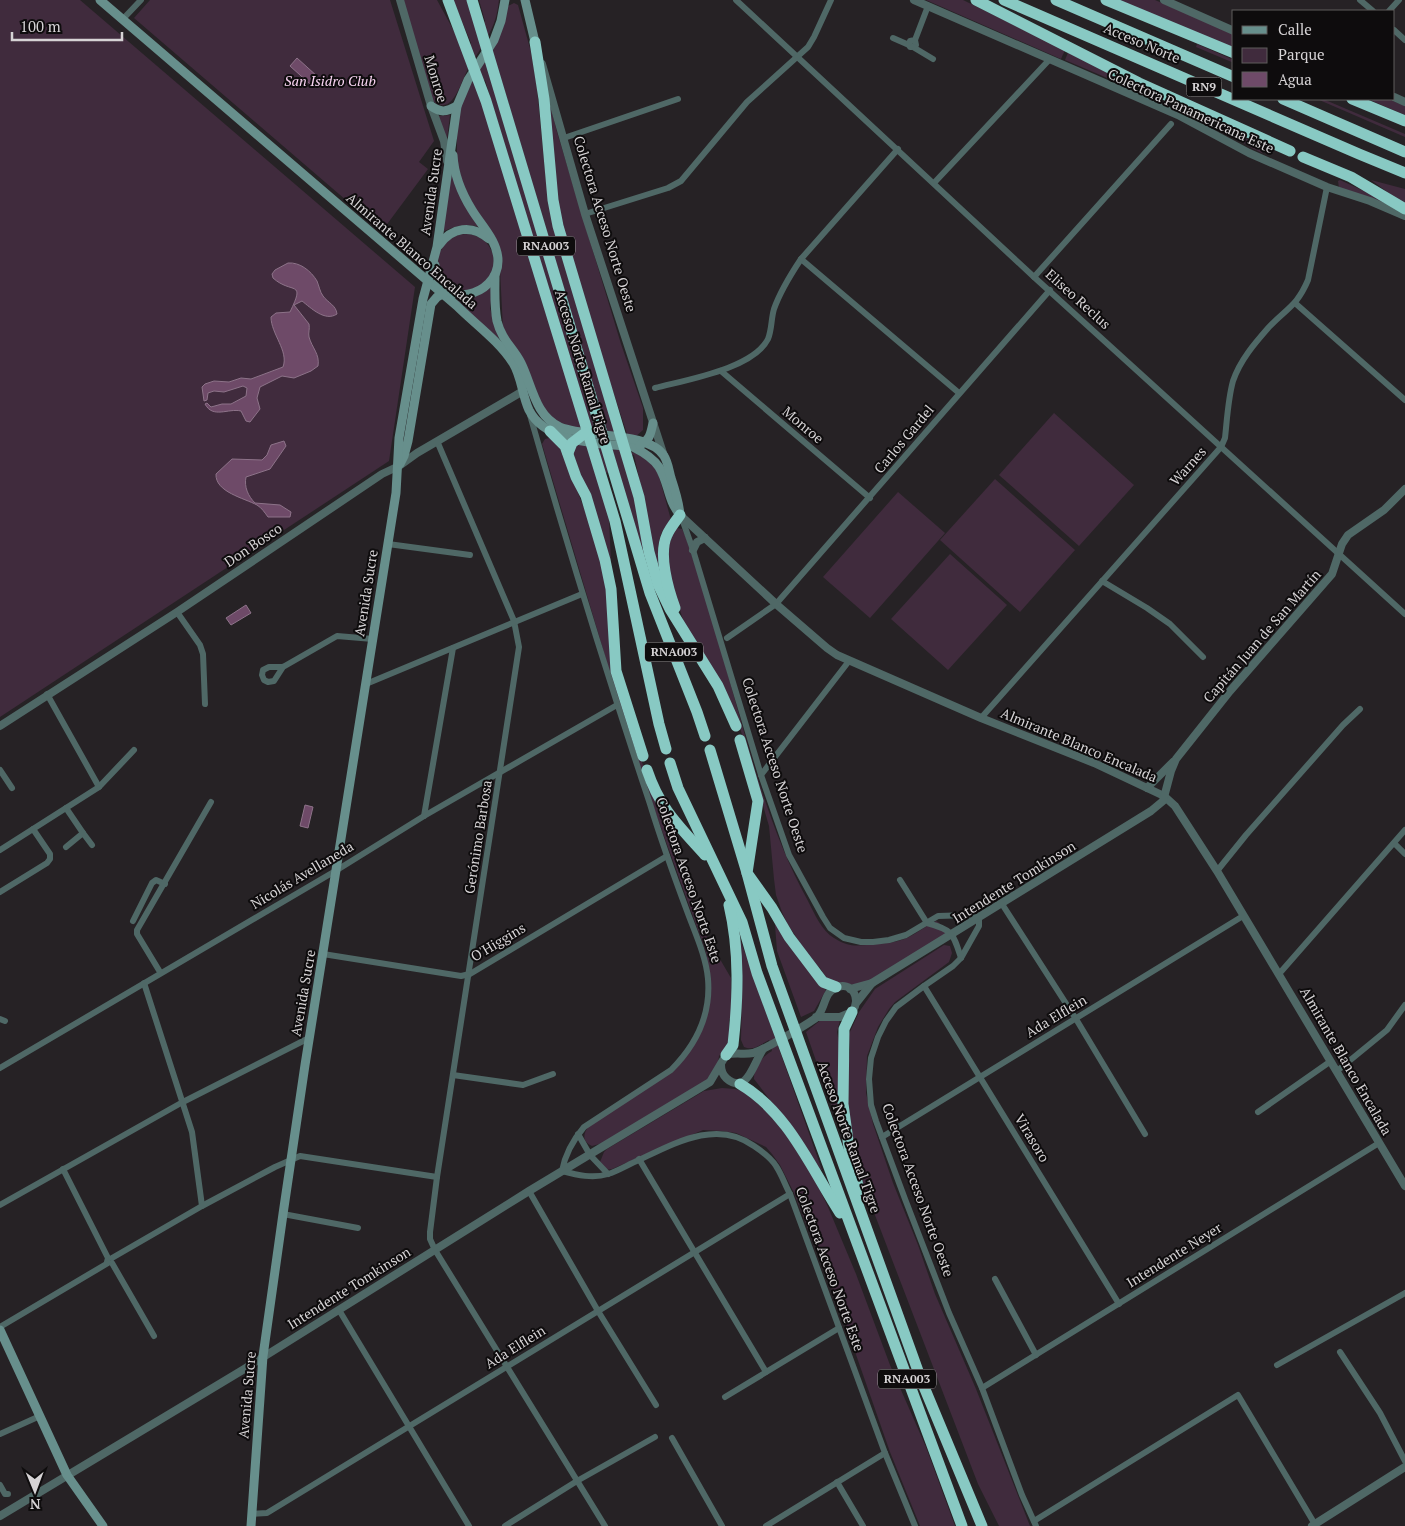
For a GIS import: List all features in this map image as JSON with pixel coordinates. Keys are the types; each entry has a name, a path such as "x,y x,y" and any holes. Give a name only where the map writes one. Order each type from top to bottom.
{"highway":[{"path":"442,0 456,22"},
{"name":"Acceso Norte Ramal Tigre","path":"448,0 481,86 615,521 666,749"},
{"path":"976,0 1140,83 1290,151"},
{"name":"Acceso Norte","path":"1004,0 1232,99"},
{"name":"Acceso Norte","path":"1056,0 1232,76"},
{"path":"1106,0 1232,52"},
{"name":"Acceso Norte Ramal Tigre","path":"474,6 650,592 705,736"},
{"path":"534,42 544,99 553,200 558,226 639,497 649,552 658,584 683,631 718,686 736,726"},
{"name":"Acceso Norte","path":"1235,100 1405,173"},
{"path":"1285,100 1405,152"},
{"path":"1354,100 1405,121"},
{"path":"1303,157 1351,177 1405,209"},
{"path":"550,432 559,439 568,453 576,477 586,496 605,560 610,589 616,671 642,756"},
{"path":"568,453 569,448 581,436"},
{"path":"680,515 667,534 664,550 669,588 683,631"},
{"path":"740,740 758,801 747,873 789,936 823,982 836,987"},
{"name":"Acceso Norte Ramal Tigre","path":"710,750 747,873 772,966 922,1382 982,1526"},
{"name":"RNA003","path":"670,763 678,788 742,922 756,973 962,1526"},
{"path":"647,770 654,790 667,812 713,864"},
{"path":"723,1060 733,1045 737,972 734,929 725,886"},
{"path":"854,1007 844,1029 843,1104 849,1148 875,1252"},
{"path":"735,1083 758,1096 788,1130 852,1231"},
{"path":"971,1500 986,1526"}],"main road":[{"name":"Almirante Blanco Encalada","path":"100,0 428,282 444,291 456,306 507,355 517,372 530,411 543,427 550,432 646,442 664,456"},
{"name":"Avenida Sucre","path":"437,247 457,106 465,85 494,40 505,0"},
{"path":"503,10 511,0"},
{"name":"Colectora Acceso Norte Oeste","path":"523,1 534,42"},
{"path":"431,106 444,112 457,106"},
{"name":"Avenida Sucre","path":"453,140 455,172 461,190 492,240"},
{"path":"462,229 471,229 492,240 498,258 496,275 487,285 479,291 463,294 444,291 436,274 435,260 437,247 450,233 462,229"},
{"name":"Avenida Sucre","path":"252,1526 263,1356 283,1214 309,1038 388,544 399,466 399,438 424,299 435,260"},
{"name":"Almirante Blanco Encalada","path":"496,275 496,311 500,329 505,342 522,365 543,413 553,423 581,436 633,447 653,460 660,468 673,506 680,515"},
{"name":"Avenida Sucre","path":"399,466 408,441 431,304 444,291"},
{"path":"633,447 646,442 650,436 653,423"},
{"path":"664,456 679,504 680,515"},
{"path":"1,1334 67,1475 104,1526"}],"street":[{"path":"122,20 141,0"},
{"name":"Monroe","path":"400,0 431,106 444,141 448,166"},
{"name":"Eliseo Reclus","path":"736,0 1034,277 1405,614"},
{"path":"586,214 668,188 680,181 747,102 808,47 831,0"},
{"name":"Colectora Panamericana Este","path":"914,0 1178,116 1238,148 1327,187 1370,201 1405,216"},
{"path":"1164,0 1232,30"},
{"path":"1360,0 1372,10"},
{"path":"1390,10 1399,0"},
{"path":"912,44 928,6"},
{"path":"1395,31 1405,40"},
{"path":"893,38 912,44 933,59"},
{"name":"Colectora Acceso Norte Oeste","path":"534,42 548,79 586,214 664,456"},
{"path":"934,183 1049,60"},
{"path":"564,138 678,99"},
{"path":"1034,277 1171,124"},
{"path":"655,388 721,371 752,357 767,340 774,309 801,258 898,150"},
{"name":"Warnes","path":"981,718 1222,446 1225,438 1233,382 1238,369 1250,349 1295,304 1303,293 1308,280 1327,187"},
{"path":"801,258 959,393"},
{"name":"Carlos Gardel","path":"776,604 1050,290"},
{"path":"1295,304 1405,400"},
{"name":"Monroe","path":"721,371 870,498"},
{"name":"Don Bosco","path":"0,726 177,612 382,474 399,466 437,441 523,391"},
{"name":"Colectora Acceso Norte Este","path":"530,411 616,705 705,961 708,980 704,1021 691,1047 671,1070 584,1128 578,1134 565,1158 562,1171 581,1175 608,1174 689,1138 708,1133 722,1133 735,1136 765,1153 776,1167 790,1194 885,1453 915,1526"},
{"name":"Gerónimo Barbosa","path":"434,1250 430,1239 430,1232 437,1177 520,647 514,622 437,441"},
{"name":"Capitán Juan de San Martín","path":"1147,788 1176,758 1230,691 1332,574 1342,544 1348,535 1384,510 1405,489"},
{"name":"Colectora Acceso Norte Oeste","path":"680,515 693,550 761,775 789,855 823,917 836,933 844,938 860,942 889,940 906,935 938,916 970,915 979,918 979,926 960,958 953,966 896,1007 886,1021 871,1058 869,1079 871,1105 948,1313 982,1388 1022,1495 1035,1523"},
{"name":"Almirante Blanco Encalada","path":"680,515 776,604 827,648 849,661 981,718 1094,763 1164,796 1175,806 1217,871 1405,1186"},
{"path":"693,550 697,542 705,538"},
{"path":"388,544 470,555"},
{"path":"1102,581 1170,624 1203,657"},
{"path":"366,684 582,594"},
{"path":"727,638 776,604"},
{"path":"177,612 200,645 203,654 205,704"},
{"path":"283,667 337,636 373,639"},
{"path":"424,816 453,648"},
{"path":"761,775 839,677 849,661"},
{"path":"47,694 100,787"},
{"name":"Nicolás Avellaneda","path":"0,1068 424,816 616,705"},
{"path":"1217,871 1252,828 1343,725 1360,709"},
{"path":"0,850 100,787 134,750"},
{"name":"Capitán Juan de San Martín","path":"1164,796 1176,758"},
{"path":"0,770 12,788"},
{"name":"Intendente Tomkinson","path":"850,989 872,983 1002,904 1151,811 1163,801 1164,796"},
{"path":"160,972 137,934 137,930 211,802"},
{"path":"66,808 92,845"},
{"path":"0,892 47,863 50,859 50,854 33,829"},
{"path":"1279,974 1405,830"},
{"path":"66,847 83,833"},
{"path":"1394,843 1405,854"},
{"name":"O'Higgins","path":"323,954 461,976 470,974 667,856"},
{"path":"133,921 152,883 156,880 165,884"},
{"path":"900,880 927,923 940,926 952,934 960,958"},
{"path":"1002,904 1076,1019 1145,1134"},
{"name":"Ada Elflein","path":"882,1137 1243,916"},
{"path":"144,983 181,1103 192,1132 202,1206"},
{"name":"Intendente Tomkinson","path":"854,1007 872,983"},
{"path":"735,1083 723,1074 723,1060 731,1053 751,1054 766,1048 814,1019 823,1009 826,998 836,987 843,986 855,993 854,1007 840,1017 814,1019"},
{"name":"Virasoro","path":"924,986 1119,1304"},
{"path":"1337,1071 1387,1030 1405,1005"},
{"path":"0,1205 181,1103 309,1038"},
{"path":"710,1082 735,1083 748,1078 755,1062 766,1048"},
{"name":"Intendente Tomkinson","path":"0,1516 710,1082 723,1060"},
{"path":"1258,1112 1331,1061"},
{"path":"453,1075 523,1085 553,1074"},
{"path":"578,1134 590,1155 608,1174"},
{"name":"Intendente Neyer","path":"982,1388 1379,1144"},
{"path":"1,1334 110,1260 202,1206 300,1156 437,1177"},
{"path":"640,1159 766,1372"},
{"path":"63,1169 110,1260 154,1336"},
{"path":"529,1191 598,1311 656,1405"},
{"name":"Ada Elflein","path":"252,1514 267,1513 790,1194"},
{"path":"283,1214 358,1228"},
{"path":"434,1250 605,1526"},
{"path":"995,1279 1036,1355"},
{"path":"1278,1365 1405,1293"},
{"path":"338,1310 469,1526"},
{"path":"725,1397 839,1328"},
{"path":"1340,1352 1380,1413 1405,1461"},
{"path":"1035,1523 1238,1395 1314,1525 1405,1467"},
{"path":"0,1434 40,1416"},
{"path":"505,1526 577,1480 655,1437"},
{"path":"672,1438 722,1526"},
{"path":"766,1526 885,1453"},
{"path":"837,1482 863,1526"},
{"path":"0,1485 5,1494 8,1494"}],"green space":[{"path":"0,0 80,0 415,287 389,461 0,717"},
{"name":"San Isidro Club","path":"150,0 390,0 434,141 419,162 428,169 382,231 134,18"},
{"path":"403,0 437,0 467,55 471,43 453,0 469,0 478,32 485,21 479,0 499,0 496,17 489,35 468,69 455,96 445,105 440,105 432,100"},
{"path":"926,0 963,0 1065,50 1061,59"},
{"path":"1111,0 1155,0 1232,33 1232,49"},
{"path":"514,3 518,5 531,52 537,88 546,181 619,435 608,435 497,65 610,472 607,473 604,472 485,80 479,87 583,431 550,419 503,329 499,250 461,182 457,159 457,129 461,104 508,6"},
{"path":"1197,44 1232,59 1232,62 1196,47"},
{"path":"1069,50 1127,85 1065,60"},
{"path":"549,100 621,344 643,408 643,430 635,437 628,437 554,196"},
{"path":"1319,100 1325,100 1405,134 1405,137"},
{"path":"1390,100 1405,106 1405,115 1372,101"},
{"path":"450,115 447,139 438,116"},
{"path":"1234,134 1264,146 1262,153 1234,137"},
{"path":"452,170 481,228 462,225 442,232"},
{"path":"1340,180 1386,201 1385,203 1339,188 1338,181"},
{"path":"1371,180 1405,189 1405,205"},
{"path":"466,234 477,236 486,242 492,251 494,262 492,273 486,282 477,288 466,290 455,288 446,282 440,273 438,262 440,251 446,242 455,236"},
{"path":"494,284 490,308 500,343 454,297 480,294"},
{"path":"1054,413 1134,485 1079,546 999,475"},
{"path":"549,438 555,441 562,452 586,513 601,561 633,736 670,843 704,932 731,978 732,1016 729,1020 729,1043 719,1056 718,1063 708,1081 603,1143 592,1146 584,1138 588,1127 678,1066 702,1029 710,978 706,952 640,770 619,703 542,444 545,439"},
{"path":"575,443 586,443 609,518 611,563 571,447"},
{"path":"612,448 635,453 649,461 657,469 671,520 664,528 658,547 659,566 657,576 634,455 625,454 636,494 645,564"},
{"path":"995,479 1075,550 1020,612 940,540"},
{"path":"898,492 945,533 870,618 823,577"},
{"path":"677,528 682,529 685,535 767,807 793,871 819,921 834,938 846,944 856,946 885,943 907,938 936,921 944,929 945,936 876,978 857,985 829,982 820,968 813,963 782,912 776,895 769,826 735,711 684,623 675,594 666,558 673,530"},
{"path":"950,554 1007,605 948,670 891,619"},
{"path":"776,922 810,973 826,990 814,1011 801,1017 777,951"},
{"path":"739,936 822,1170 754,1079 755,1070 759,1063 772,1051 769,1040 756,1047 747,1048 744,1047 741,1040 742,984"},
{"path":"944,945 950,946 952,953 949,962 895,1002 878,1027 867,1056 866,1093 873,1124 893,1183 935,1294 976,1389 1030,1526 999,1526 978,1484 860,1176 850,1129 848,1098 849,1034 859,1012 875,989"},
{"path":"822,1019 840,1020 837,1032 845,1144 806,1032"},
{"path":"722,1088 746,1092 780,1125 815,1180 856,1274 890,1365 926,1447 955,1526 920,1526 890,1452 846,1326 794,1193 780,1165 766,1147 736,1133 703,1130 612,1169 606,1170 600,1162 607,1149 704,1091"}],"water":[{"path":"297,58 318,77 310,84 290,66"},
{"path":"288,263 301,266 312,274 323,296 333,306 337,314 332,316 323,315 302,301 294,305 309,324 309,337 317,354 318,366 294,378 282,376 260,387 257,398 260,409 250,422 246,421 241,411 212,411 205,404 207,403 211,407 231,404 246,396 247,388 243,386 224,392 214,391 208,393 207,400 204,401 202,387 205,384 214,381 229,382 241,378 251,379 283,367 284,355 271,317 276,313 290,312 295,302 297,291 280,283 273,278 272,274 275,270"},
{"path":"284,441 286,446 270,469 246,477 246,488 255,503 280,505 291,512 290,517 268,517 257,505 231,494 220,485 216,474 232,459 262,460 267,455 271,445"},
{"path":"246,605 251,613 231,625 226,618"},
{"path":"305,805 313,807 308,828 300,826"}]}
